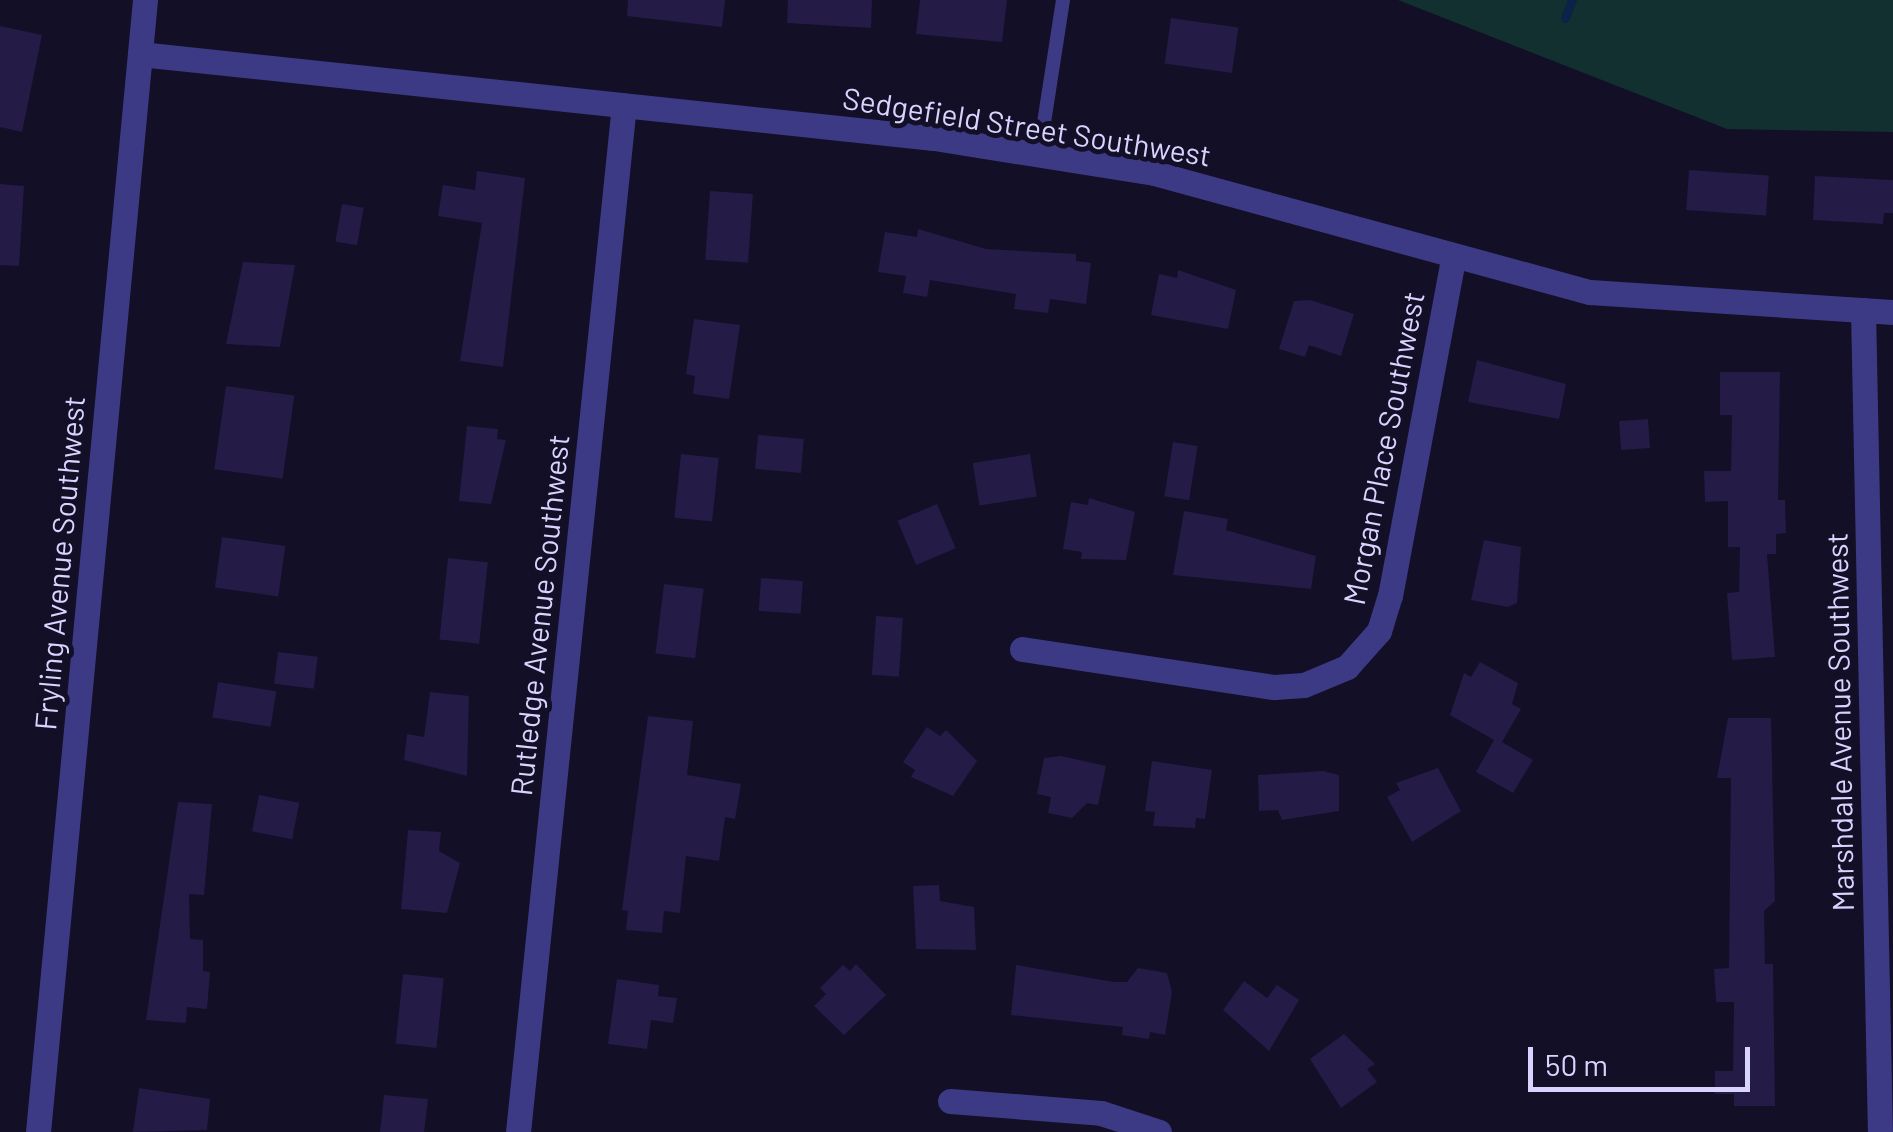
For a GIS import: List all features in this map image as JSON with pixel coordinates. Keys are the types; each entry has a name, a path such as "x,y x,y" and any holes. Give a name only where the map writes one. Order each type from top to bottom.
{"street":[{"name":"Fryling Avenue Southwest","path":"38,1132 146,0"},
{"name":"Sedgefield Street Southwest","path":"140,54 624,105 1039,155 1154,173 1453,258 1590,292 1893,312"},
{"name":"Rutledge Avenue Southwest","path":"518,1132 624,105"},
{"name":"Morgan Place Southwest","path":"1022,649 1274,687 1304,685 1347,667 1380,631 1390,596 1453,258"},
{"name":"Marshdale Avenue Southwest","path":"1863,310 1880,1132"},
{"path":"950,1102 1101,1113 1159,1132"}],"lane":[{"path":"1039,155 1063,0"}],"green space":[{"path":"1398,0 1893,0 1893,132 1727,129"}],"building":[{"path":"628,0 725,0 722,27 627,16"},
{"path":"788,0 872,0 871,28 787,23"},
{"path":"920,0 1007,0 1002,42 916,34"},
{"path":"1171,18 1238,27 1232,73 1165,64"},
{"path":"0,26 42,35 22,132 0,127"},
{"path":"1689,170 1769,176 1766,215 1686,210"},
{"path":"477,171 525,178 503,367 460,361 482,223 438,216 443,185 475,190"},
{"path":"1815,176 1893,180 1893,213 1884,213 1883,224 1813,220"},
{"path":"0,184 24,186 19,266 0,265"},
{"path":"710,191 753,194 748,263 705,260"},
{"path":"342,204 364,208 357,245 335,241"},
{"path":"918,229 986,249 1076,254 1076,261 1091,263 1086,304 1050,299 1048,313 1014,309 1016,294 930,280 927,297 903,293 906,276 878,272 885,232 917,237"},
{"path":"243,262 295,265 280,347 226,344"},
{"path":"1178,270 1236,290 1228,329 1151,315 1159,274 1177,278"},
{"path":"1310,300 1354,314 1341,356 1309,345 1305,357 1279,349 1294,301"},
{"path":"694,319 740,325 729,399 693,394 695,376 686,374"},
{"path":"1477,360 1566,384 1559,419 1468,402"},
{"path":"1720,372 1780,372 1778,500 1785,500 1786,533 1776,534 1776,554 1767,554 1775,657 1732,660 1727,593 1739,592 1740,547 1728,547 1728,501 1705,502 1704,471 1731,471 1732,415 1720,415"},
{"path":"226,386 294,396 283,479 214,469"},
{"path":"1648,419 1650,448 1621,450 1619,421"},
{"path":"467,426 498,429 497,439 506,440 491,504 459,501"},
{"path":"758,435 804,439 801,473 755,469"},
{"path":"1173,442 1198,446 1189,500 1164,496"},
{"path":"681,454 719,458 712,522 674,518"},
{"path":"1030,454 1037,496 979,506 973,463"},
{"path":"1089,498 1135,512 1126,560 1081,559 1082,552 1063,549 1071,502 1088,505"},
{"path":"937,504 956,548 916,565 897,521"},
{"path":"1184,511 1228,519 1226,530 1316,556 1311,589 1173,575"},
{"path":"222,537 285,546 278,596 215,588"},
{"path":"1484,540 1521,547 1517,603 1508,607 1471,600"},
{"path":"448,558 488,562 479,644 439,640"},
{"path":"761,578 803,581 801,614 759,611"},
{"path":"664,584 704,589 695,658 655,653"},
{"path":"876,616 903,618 899,677 872,675"},
{"path":"278,652 318,657 314,689 274,684"},
{"path":"1480,662 1518,683 1512,704 1521,709 1502,742 1533,760 1513,793 1476,772 1494,740 1450,715 1464,673 1471,677"},
{"path":"218,682 276,691 271,727 212,718"},
{"path":"430,692 469,696 467,776 404,760 407,734 424,737"},
{"path":"648,716 693,721 687,775 741,784 735,819 725,817 719,861 686,856 680,913 664,911 662,933 626,930 628,911 622,910"},
{"path":"1728,718 1771,718 1775,901 1764,911 1765,964 1773,964 1775,1106 1734,1106 1734,1094 1715,1094 1715,1071 1733,1071 1734,1002 1716,1002 1714,969 1729,968 1731,778 1717,778"},
{"path":"927,727 940,736 946,730 977,761 953,796 911,777 915,770 903,762"},
{"path":"1061,756 1106,766 1098,805 1087,803 1072,818 1048,813 1051,797 1037,794 1044,758"},
{"path":"1152,761 1212,770 1205,819 1196,818 1195,828 1153,826 1155,812 1145,811"},
{"path":"1438,768 1461,811 1412,842 1387,797 1400,790 1396,783"},
{"path":"1323,771 1339,775 1339,811 1282,820 1278,810 1259,811 1258,775"},
{"path":"259,795 299,803 292,839 252,831"},
{"path":"178,802 212,804 204,895 189,894 190,939 203,940 203,971 210,972 207,1009 187,1007 186,1023 146,1020"},
{"path":"408,830 441,832 439,851 460,863 447,913 401,909"},
{"path":"939,885 940,901 974,907 976,950 916,949 913,886"},
{"path":"856,964 886,995 844,1035 814,1006 826,994 820,988 843,965 850,971"},
{"path":"1016,965 1114,982 1127,982 1138,968 1167,973 1172,992 1165,1035 1150,1032 1149,1039 1122,1035 1123,1027 1011,1015"},
{"path":"403,974 444,978 436,1048 396,1044"},
{"path":"617,979 659,985 658,996 677,998 673,1023 651,1020 647,1049 608,1044"},
{"path":"1244,981 1267,998 1277,985 1299,1000 1269,1051 1223,1010"},
{"path":"1344,1034 1375,1064 1367,1069 1377,1082 1341,1108 1310,1059"},
{"path":"139,1088 210,1099 207,1130 133,1132"},
{"path":"384,1095 428,1099 424,1132 380,1132"}],"waterway":[{"path":"1565,18 1572,0"}]}
